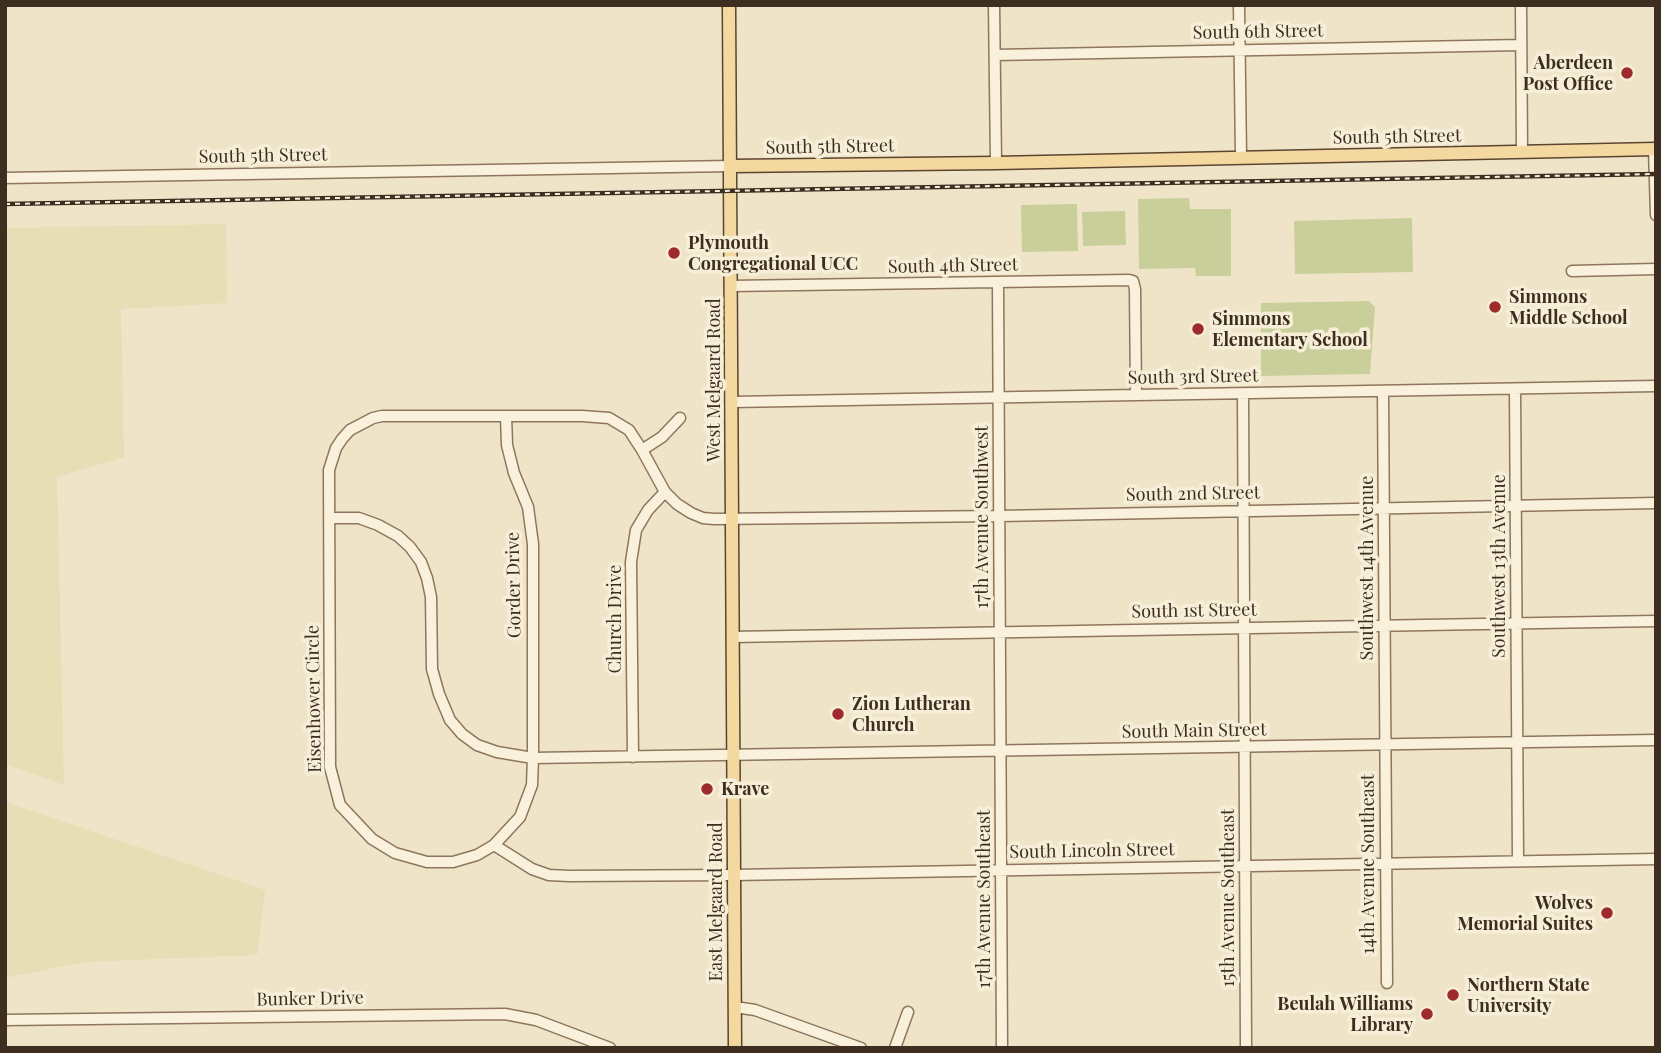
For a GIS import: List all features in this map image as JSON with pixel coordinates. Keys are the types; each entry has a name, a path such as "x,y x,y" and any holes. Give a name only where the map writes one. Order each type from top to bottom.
{"main road":[{"name":"West Melgaard Road","path":"729,5 733,755"},
{"name":"South 5th Street","path":"731,166 1655,149"},
{"name":"East Melgaard Road","path":"733,755 735,1048"}],"street":[{"path":"994,5 996,163"},
{"path":"1238,5 1241,157"},
{"path":"1521,5 1522,152"},
{"name":"South 6th Street","path":"995,55 1521,45"},
{"path":"1655,149 1656,215"},
{"name":"South 5th Street","path":"5,178 731,166"},
{"path":"1572,271 1656,269"},
{"name":"South 4th Street","path":"731,286 1126,279 1133,281 1135,289 1136,396"},
{"name":"17th Avenue Southwest","path":"998,283 1001,751"},
{"name":"South 3rd Street","path":"732,402 1656,386"},
{"name":"Southwest 13th Avenue","path":"1515,389 1518,861"},
{"name":"Southwest 14th Avenue","path":"1383,391 1385,744"},
{"name":"15th Avenue Southeast","path":"1243,394 1246,1048"},
{"name":"Eisenhower Circle","path":"533,758 532,785 520,817 494,845 477,855 453,862 427,862 395,853 372,839 340,805 330,767 330,470 335,448 350,430 382,416 609,418 629,430 665,492 677,504 703,518 732,519"},
{"name":"Gorder Drive","path":"506,416 507,445 514,473 528,507 533,544 533,758"},
{"path":"642,450 662,437 680,418"},
{"name":"Church Drive","path":"633,757 631,562 636,530 648,510 665,492"},
{"name":"South 2nd Street","path":"732,519 1656,503"},
{"path":"330,518 359,518 398,536 411,547 421,562 431,597 432,669 439,694 450,720 462,734 477,745 497,752 533,758 733,755"},
{"name":"South 1st Street","path":"732,637 1656,621"},
{"name":"South Main Street","path":"733,755 1656,740"},
{"name":"14th Avenue Southeast","path":"1385,744 1387,983"},
{"name":"17th Avenue Southeast","path":"1001,751 1002,1048"},
{"name":"South Lincoln Street","path":"494,845 532,869 549,875 569,876 1656,859"},
{"path":"735,1007 755,1010 861,1048"},
{"path":"895,1048 908,1012"},
{"name":"Bunker Drive","path":"5,1020 505,1014 536,1020 610,1048"}],"shaded area":[{"path":"226,224 227,303 121,309 124,457 57,477 64,785 5,764 5,228"},
{"path":"5,802 265,890 257,955 83,962 5,978"}],"green space":[{"path":"1189,198 1190,209 1231,209 1231,276 1196,276 1195,268 1139,269 1138,199"},
{"path":"1077,204 1078,251 1022,252 1021,205"},
{"path":"1125,211 1126,245 1083,246 1082,212"},
{"path":"1412,218 1413,272 1295,274 1294,221"},
{"path":"1369,301 1375,307 1370,374 1261,376 1261,303"}],"railway":[{"path":"5,204 1656,174"}],"place":[{"name":"Aberdeen Post Office","path":"1627,73"},
{"name":"Plymouth Congregational UCC","path":"674,253"},
{"name":"Simmons Middle School","path":"1495,307"},
{"name":"Simmons Elementary School","path":"1198,329"},
{"name":"Zion Lutheran Church","path":"838,714"},
{"name":"Krave","path":"707,789"},
{"name":"Wolves Memorial Suites","path":"1607,913"},
{"name":"Northern State University","path":"1453,995"},
{"name":"Beulah Williams Library","path":"1427,1014"}]}
